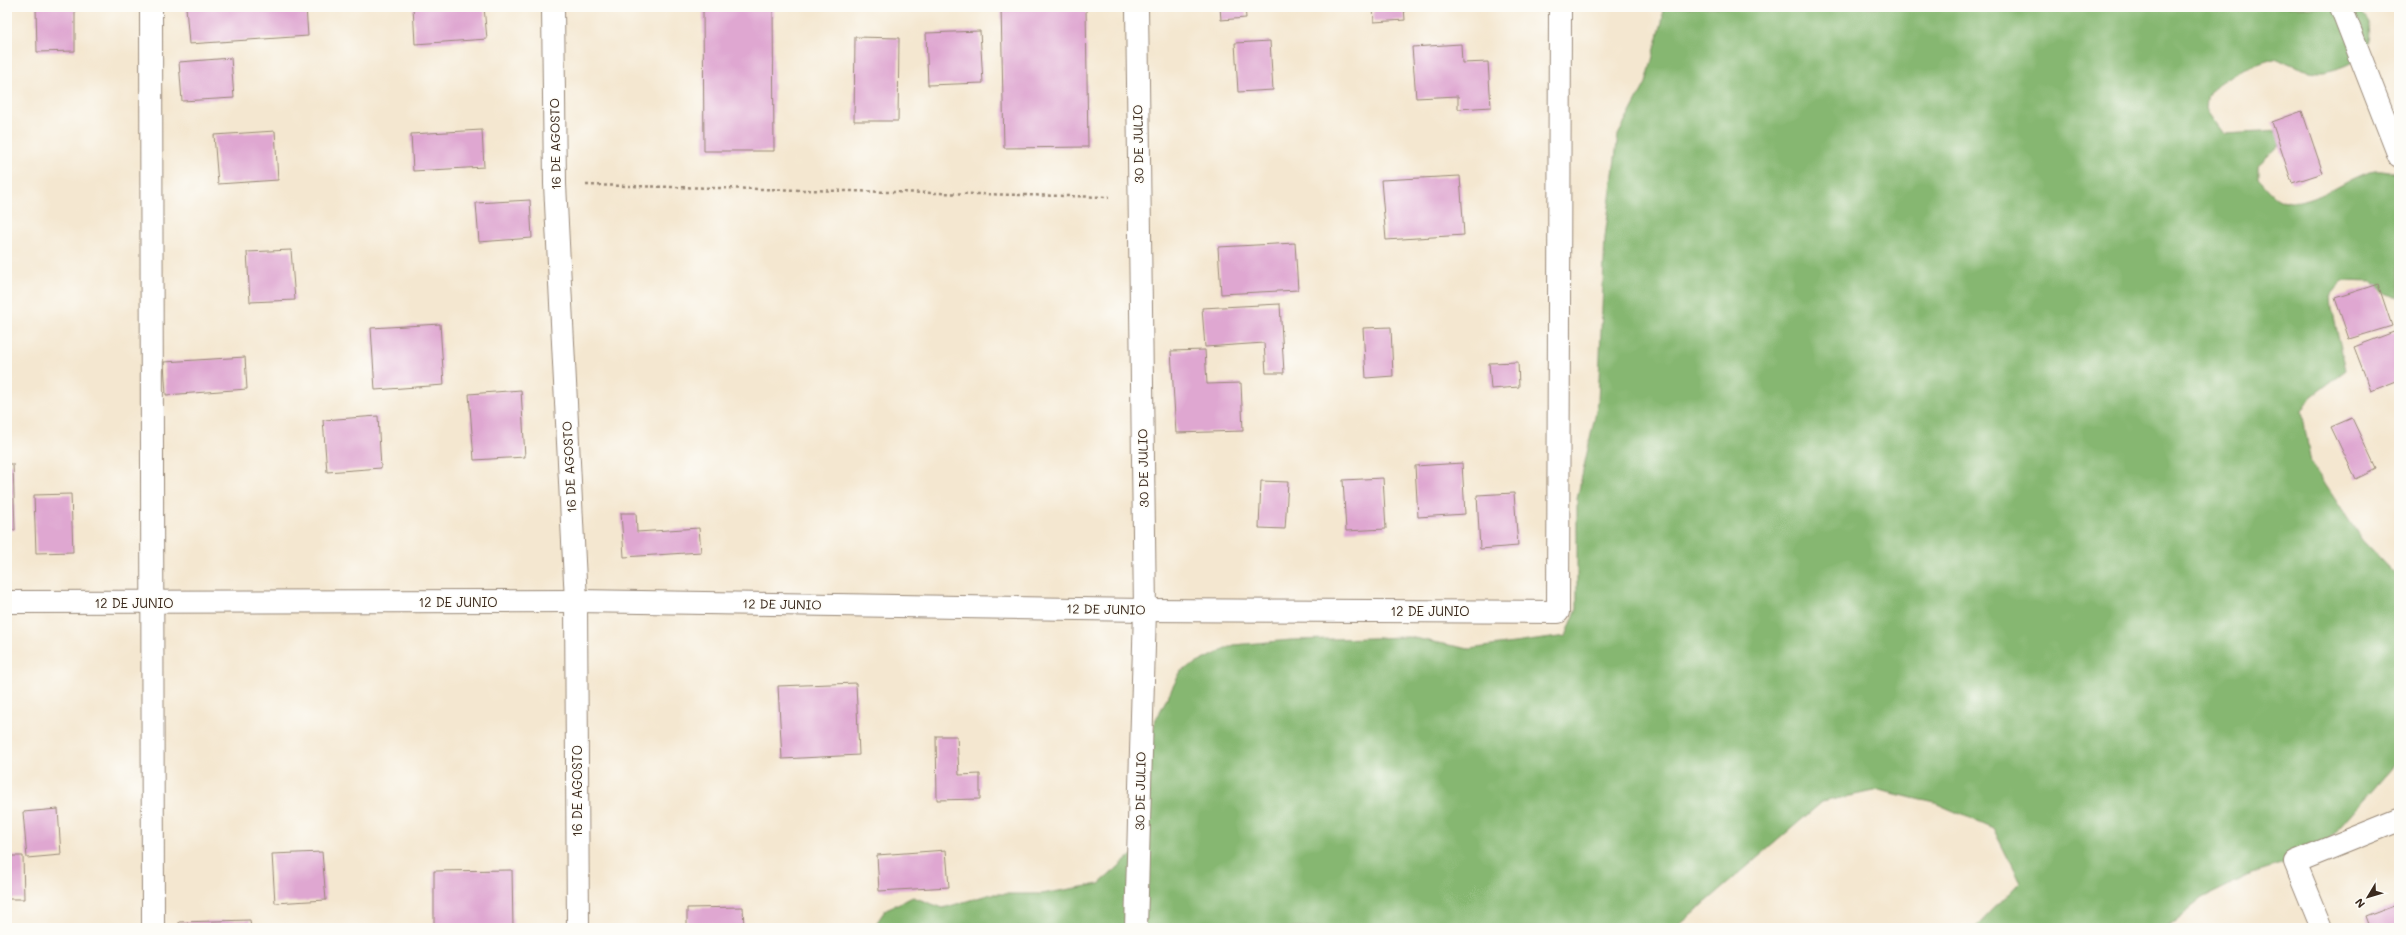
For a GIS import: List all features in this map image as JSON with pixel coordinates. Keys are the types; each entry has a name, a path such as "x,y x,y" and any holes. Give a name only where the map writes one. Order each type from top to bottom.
{"street":[{"path":"151,7 153,928"},
{"name":"16 DE AGOSTO","path":"553,7 555,184 576,601 578,928"},
{"name":"30 DE JULIO","path":"1136,928 1145,610 1137,7"},
{"name":"12 DE JUNIO","path":"7,602 153,603 576,601 1145,610 1558,612 1560,7"},
{"path":"2341,7 2399,156"},
{"path":"2322,928 2295,862 2399,820"}],"path":[{"path":"555,184 1139,197"}],"green space":[{"path":"1662,7 2356,7 2369,24 2371,37 2364,53 2357,59 2340,68 2322,72 2305,70 2278,58 2261,63 2240,71 2221,81 2208,95 2206,109 2224,134 2279,131 2280,145 2258,165 2258,178 2278,198 2290,202 2302,202 2314,198 2363,174 2375,171 2384,171 2399,174 2399,298 2385,293 2373,282 2342,281 2331,294 2332,309 2346,370 2311,397 2302,411 2311,463 2362,540 2399,579 2399,760 2318,852 2256,872 2203,898 2165,928 1975,928 2020,882 1993,828 1935,803 1878,790 1822,802 1676,928 873,928 886,909 913,897 943,908 991,894 1042,894 1099,884 1142,846 1154,723 1181,671 1234,645 1291,640 1409,637 1469,649 1566,636 1577,608 1577,499 1598,402 1605,237 1618,135 1646,83 1663,18"}],"building":[{"path":"36,7 75,7 75,51 37,52"},
{"path":"186,7 306,7 308,36 189,44"},
{"path":"413,7 484,7 487,39 415,44"},
{"path":"703,7 773,7 774,151 704,151"},
{"path":"1001,7 1086,7 1088,147 1004,148"},
{"path":"1220,7 1245,7 1246,18 1221,20"},
{"path":"1373,7 1404,7 1405,20 1374,22"},
{"path":"980,31 983,83 928,85 926,33"},
{"path":"855,37 899,38 898,121 854,121"},
{"path":"1270,41 1273,90 1238,92 1235,43"},
{"path":"1461,44 1462,63 1488,62 1491,107 1458,109 1458,96 1416,98 1412,47"},
{"path":"231,58 234,98 182,101 179,62"},
{"path":"2302,111 2323,173 2292,183 2272,122"},
{"path":"482,130 484,167 413,171 411,134"},
{"path":"275,131 278,180 218,184 214,135"},
{"path":"1460,176 1464,235 1386,240 1381,180"},
{"path":"530,200 532,238 479,242 476,203"},
{"path":"1295,243 1298,290 1221,294 1218,247"},
{"path":"291,250 295,300 250,302 247,252"},
{"path":"2378,284 2392,326 2349,339 2335,298"},
{"path":"1280,304 1284,373 1266,373 1264,343 1205,347 1202,308"},
{"path":"440,324 444,385 375,390 371,328"},
{"path":"1391,327 1393,376 1366,378 1363,328"},
{"path":"2399,330 2399,380 2371,391 2354,347"},
{"path":"1205,350 1207,384 1241,383 1243,431 1176,433 1171,351"},
{"path":"245,357 247,389 166,395 164,362"},
{"path":"1518,362 1519,387 1491,389 1489,363"},
{"path":"521,390 525,457 474,460 469,394"},
{"path":"378,416 381,468 327,472 323,420"},
{"path":"2352,418 2376,469 2356,479 2331,427"},
{"path":"1462,463 1465,514 1418,517 1415,466"},
{"path":"7,464 13,464 15,530 7,530"},
{"path":"1383,478 1386,529 1346,531 1343,480"},
{"path":"1261,481 1288,482 1285,529 1259,528"},
{"path":"1514,493 1518,546 1480,549 1477,495"},
{"path":"71,494 73,552 36,553 34,495"},
{"path":"621,513 636,513 637,532 699,528 701,552 624,557"},
{"path":"856,683 859,755 782,759 778,686"},
{"path":"936,736 957,736 959,775 980,774 980,799 937,800"},
{"path":"58,809 61,855 27,858 23,812"},
{"path":"946,850 949,887 879,891 877,855"},
{"path":"322,852 326,900 275,903 272,854"},
{"path":"7,856 23,856 24,899 7,899"},
{"path":"512,870 513,928 434,928 434,871"},
{"path":"2399,904 2399,928 2369,928 2365,917"},
{"path":"743,907 744,928 687,928 687,908"},
{"path":"250,920 251,928 180,928 179,922"}]}
